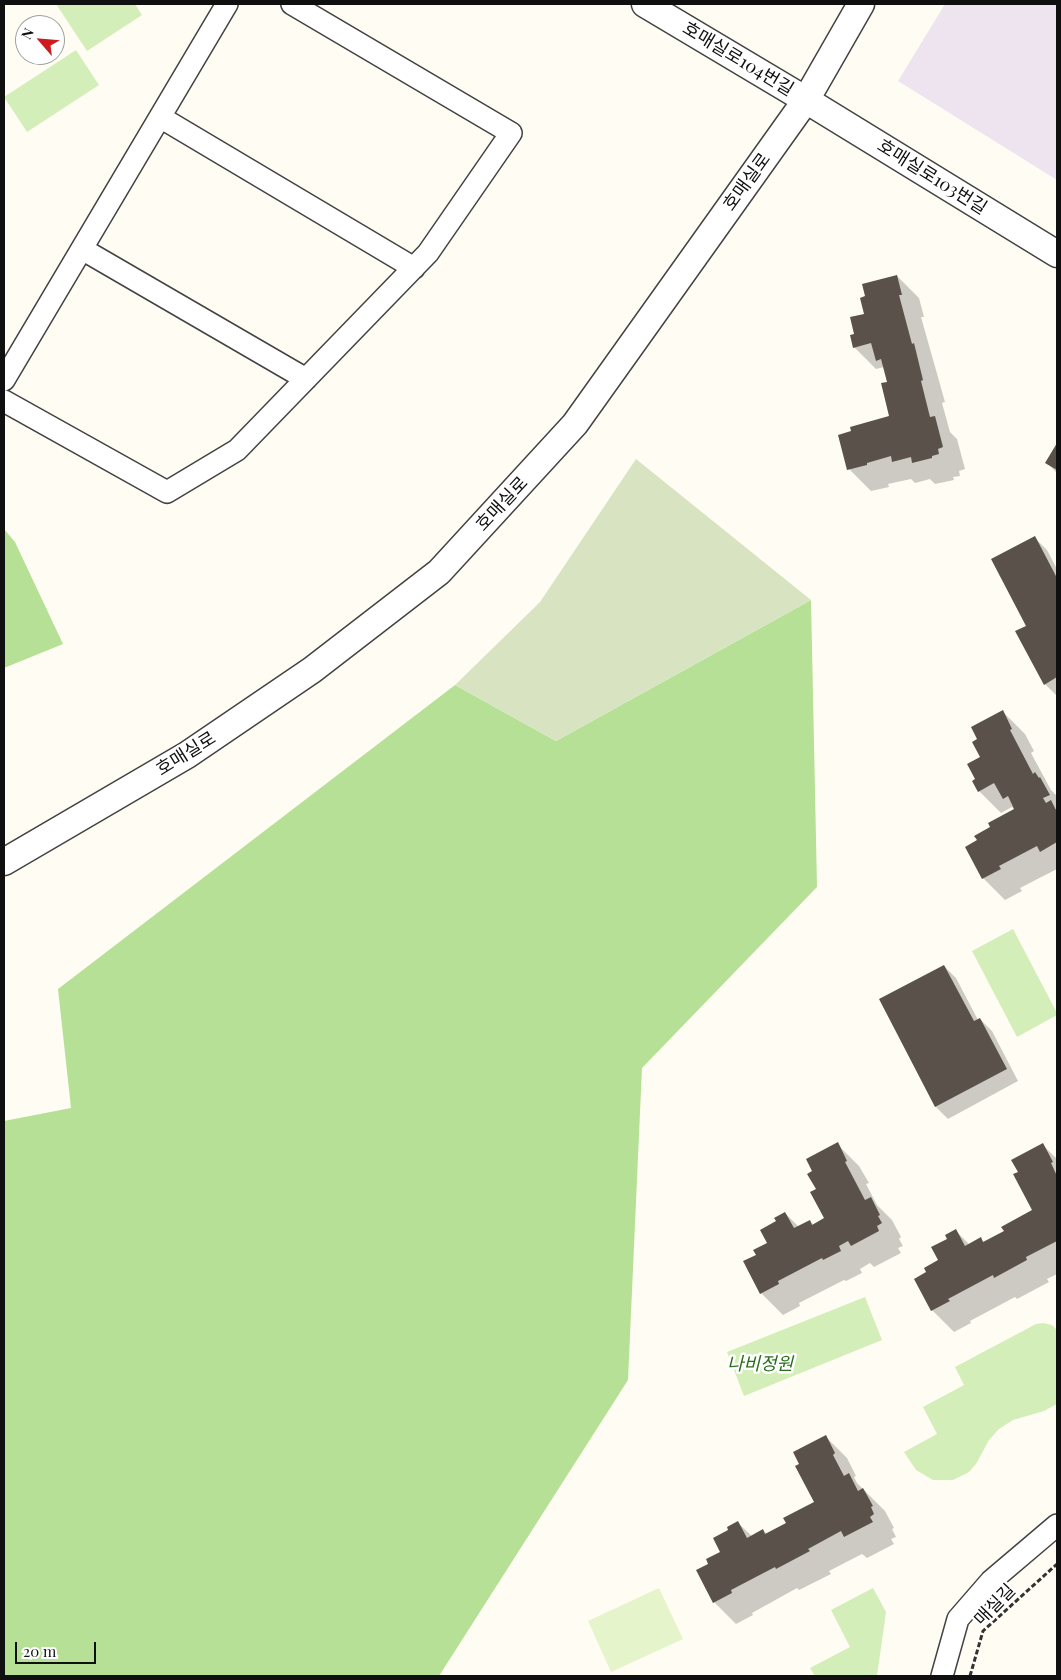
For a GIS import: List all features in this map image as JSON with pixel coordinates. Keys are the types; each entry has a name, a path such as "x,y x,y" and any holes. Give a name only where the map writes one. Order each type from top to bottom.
{"street":[{"path":"4,380 227,4"},
{"path":"4,402 167,492 237,450 428,253 511,133 292,4"},
{"name":"호매실로104번길","path":"645,4 806,100"},
{"name":"호매실로","path":"4,862 187,754 312,670 439,572 575,424 806,100 860,4"},
{"name":"호매실로103번길","path":"806,100 1057,254"},
{"path":"160,117 414,268"},
{"path":"82,249 306,379"},
{"path":"942,1676 958,1619 991,1582 1057,1525"}],"path":[{"name":"매실길","path":"970,1676 983,1631 1057,1564"}],"shaded area":[{"path":"945,4 1057,4 1057,180 898,81"}],"green space":[{"path":"56,4 135,4 142,15 87,51"},
{"path":"76,50 99,85 27,132 4,97 53,65 65,65 65,57"},
{"path":"636,459 811,600 556,741 455,685 540,602"},
{"path":"4,529 15,542 63,644 4,668"},
{"path":"811,600 817,887 642,1068 628,1380 439,1676 4,1676 4,1121 71,1108 58,989 455,685 556,741"},
{"path":"1013,929 1057,1013 1057,1015 1017,1037 972,951"},
{"name":"나비정원","path":"865,1297 882,1340 744,1396 727,1352"},
{"path":"1036,1324 1052,1325 1057,1330 1057,1404 1044,1411 1013,1420 999,1429 989,1440 976,1464 969,1472 953,1480 933,1480 916,1470 904,1452 937,1434 923,1407 964,1385 955,1367"},
{"path":"659,1588 683,1639 611,1672 588,1621"},
{"path":"873,1588 886,1612 877,1676 815,1676 810,1668 850,1647 831,1610"}],"building":[{"path":"897,275 902,295 899,295 912,344 914,343 930,417 935,416 943,447 938,449 939,454 932,456 932,458 912,463 911,457 892,462 891,456 847,470 838,435 851,431 850,427 889,416 881,383 887,382 881,359 876,361 871,343 853,348 850,335 854,334 850,317 864,314 860,298 865,296 862,284"},
{"path":"1057,443 1057,470 1045,463"},
{"path":"1035,536 1057,578 1057,677 1044,685 1015,631 1026,626 991,559"},
{"path":"1003,710 1012,729 1010,730 1033,774 1035,772 1040,777 1050,795 1043,798 1046,803 1051,800 1057,812 1057,842 1040,852 1037,846 999,866 1001,869 982,879 965,847 977,840 974,836 990,827 988,823 1014,809 1008,796 1003,799 994,783 978,792 972,781 975,779 967,764 980,757 972,742 977,739 971,727"},
{"path":"944,965 974,1021 980,1018 1007,1069 935,1107 879,999"},
{"path":"838,1142 847,1161 845,1162 865,1200 871,1197 880,1215 878,1216 882,1223 877,1226 879,1231 851,1246 848,1241 839,1246 841,1251 823,1260 822,1258 778,1281 779,1284 760,1294 743,1261 756,1255 753,1250 767,1243 760,1230 776,1221 774,1218 785,1212 794,1228 810,1220 812,1225 824,1218 810,1192 816,1189 807,1174 812,1171 806,1159"},
{"path":"1043,1143 1053,1162 1051,1163 1057,1176 1057,1241 1026,1257 1027,1260 994,1278 993,1275 948,1299 950,1301 931,1311 914,1279 926,1272 924,1268 938,1260 931,1247 947,1239 945,1235 956,1229 965,1246 981,1237 983,1242 1004,1231 1001,1227 1032,1210 1013,1174 1018,1172 1011,1160"},
{"path":"826,1435 835,1453 833,1455 844,1476 849,1473 858,1491 863,1488 873,1506 871,1507 874,1514 870,1517 873,1522 844,1537 841,1531 808,1549 810,1551 731,1590 732,1593 713,1603 696,1570 708,1564 706,1559 720,1552 713,1538 728,1530 727,1527 738,1521 747,1538 763,1529 765,1534 786,1523 783,1518 814,1502 795,1466 799,1464 793,1452"}]}
